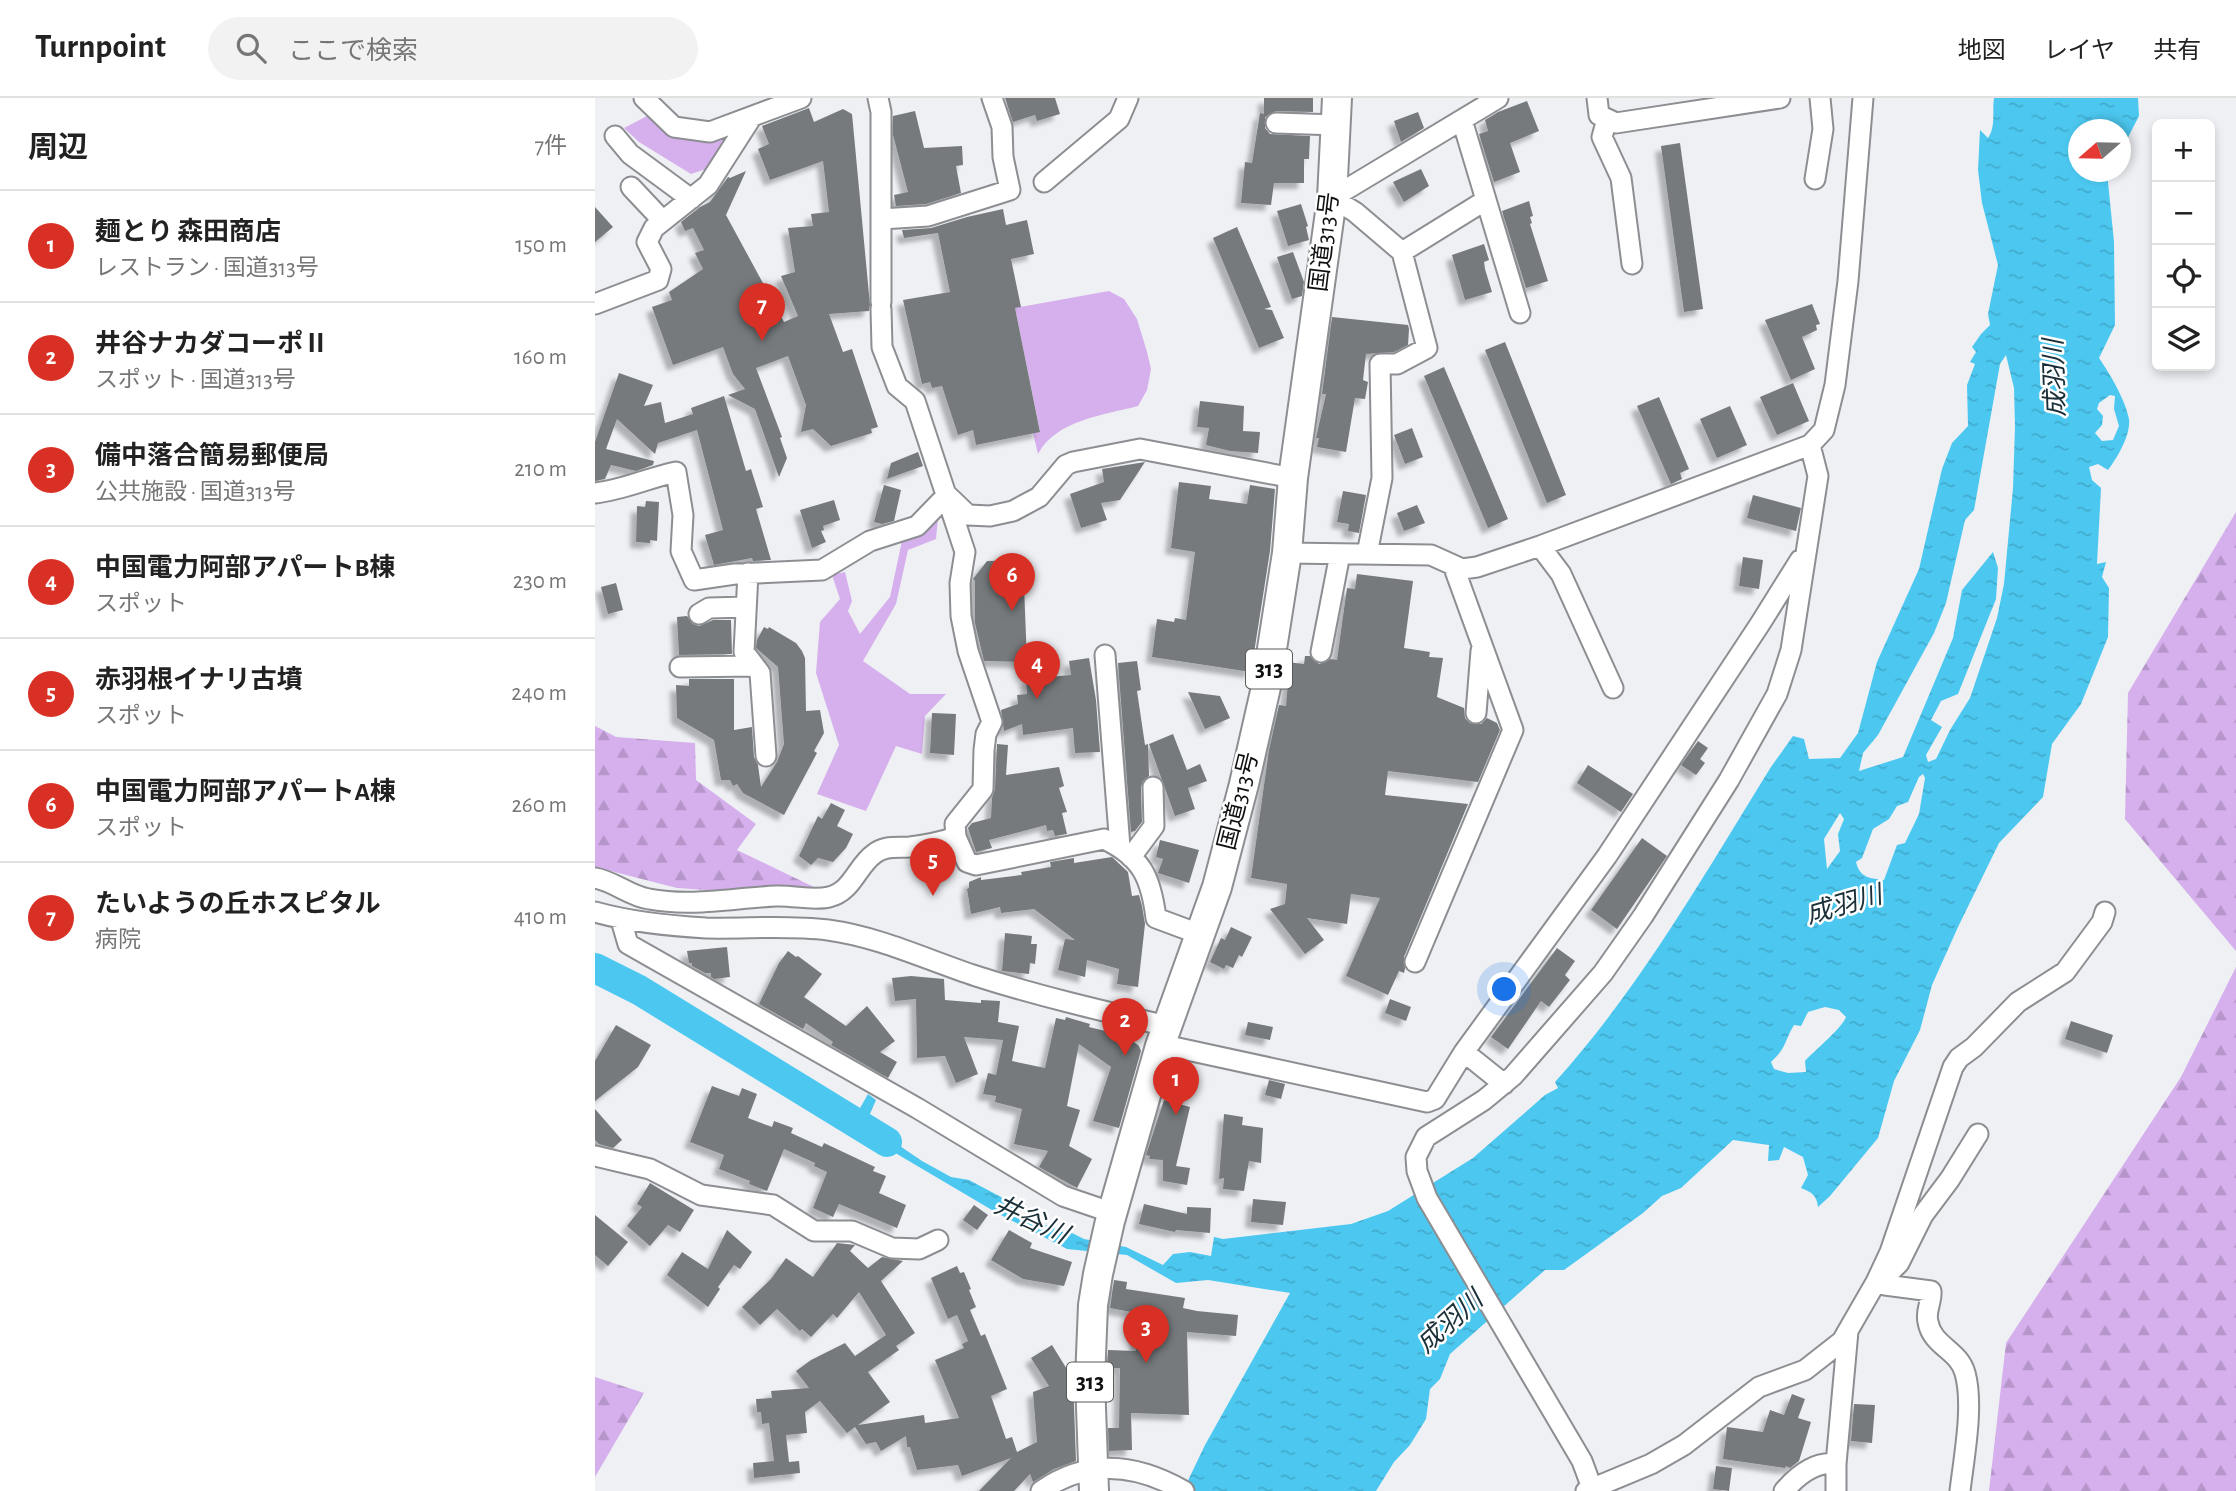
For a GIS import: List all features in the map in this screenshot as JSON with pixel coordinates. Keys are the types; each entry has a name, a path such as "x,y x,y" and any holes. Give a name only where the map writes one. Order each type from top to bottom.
{"highway":[{"name":"国道313号","path":"1094,1480 1090,1380 1093,1305 1098,1274 1111,1217 1163,1036 1217,887 1266,687 1287,553 1293,478 1332,198 1337,111"}],"street":[{"path":"644,98 674,127 711,132 801,98"},
{"path":"878,98 881,112 882,347 897,386 915,401 964,552 960,583 961,616 968,651 992,722 986,734 982,789 955,824 957,837 967,862 976,864 1104,839 1126,852 1143,868 1152,891 1156,918 1199,934"},
{"path":"882,219 928,216 1010,190 1003,157 1002,127 992,98"},
{"path":"1044,182 1119,119 1128,98"},
{"path":"1367,554 1382,478 1380,364 1397,364 1427,348 1402,252 1355,212 1332,198 1498,98"},
{"path":"1597,98 1599,115 1616,123 1780,98"},
{"path":"1815,179 1823,129 1821,98"},
{"path":"1287,553 1431,555 1462,569 1477,568 1809,445 1824,430 1835,385 1848,281 1863,98"},
{"path":"1276,123 1337,111"},
{"path":"595,304 658,280 661,269 647,242 654,228 708,185 751,118"},
{"path":"1607,119 1602,137 1621,178 1632,264"},
{"path":"1462,120 1520,313"},
{"path":"615,136 630,153 691,199"},
{"path":"631,187 663,221"},
{"path":"1402,252 1486,200"},
{"path":"1809,445 1818,475 1814,512 1805,552 1791,650 1777,694 1729,780 1603,973 1557,1028 1504,1084 1426,1137 1416,1157 1417,1171 1427,1198 1582,1461 1589,1486 1651,1464 1684,1446 1759,1387 1805,1370 1842,1341 1890,1252 1953,1067 1959,1058 1996,1027 2018,1002 2065,972 2102,922 2105,912"},
{"path":"947,495 968,515 990,516 1013,511 1039,497 1066,465 1140,449 1293,478"},
{"path":"595,493 610,492 676,472 683,515 681,551 694,580 748,573 823,570 870,541 917,526 947,495"},
{"path":"1541,546 1561,574 1613,688"},
{"path":"595,912 621,920 706,928 777,927 829,930 885,943 976,976 1065,1002 1163,1036 1178,1048 1427,1102 1435,1099 1441,1091 1464,1052 1607,856 1805,552"},
{"path":"1321,652 1340,554"},
{"path":"1415,962 1513,730 1453,565"},
{"path":"748,573 744,652 760,673 766,757"},
{"path":"699,614 709,608 746,607"},
{"path":"1476,713 1482,645"},
{"path":"1104,655 1126,852"},
{"path":"680,667 754,666"},
{"path":"1126,852 1154,826 1153,787"},
{"path":"595,878 604,879 636,897 652,900 697,903 779,896 827,898 838,895 873,854 889,847 907,847 957,837"},
{"path":"621,920 628,944 917,1108 1063,1196 1111,1217"},
{"path":"1464,1052 1504,1084"},
{"path":"1876,1282 1899,1263 1923,1215 1950,1179 1978,1134"},
{"path":"595,1156 650,1170 701,1195 773,1205 814,1231 852,1231 892,1248 919,1249 938,1240"},
{"path":"1876,1282 1931,1291 1926,1314 1933,1337 1961,1361 1966,1375 1968,1418 1960,1491"},
{"path":"1836,1491 1848,1331"},
{"path":"1784,1491 1797,1476 1818,1466 1836,1464"},
{"path":"1041,1491 1132,1469 1165,1480 1184,1491"}],"green space":[{"path":"651,114 738,131 712,167 691,174 639,142 624,128"},
{"path":"1109,291 1124,299 1137,319 1151,369 1147,390 1138,406 1069,426 1056,433 1038,454 1033,433 1040,431 1015,308"},
{"path":"2236,512 2236,951 2125,819 2128,693"},
{"path":"938,518 936,539 908,550 896,604 863,661 910,694 946,694 925,716 922,754 896,746 866,811 817,794 839,745 816,673 820,622 840,599 832,575 845,572 852,601 848,611 860,634 890,597 902,541 918,535"},
{"path":"595,726 616,737 695,743 696,780 756,824 737,850 818,889 751,893 677,888 595,867"},
{"path":"2236,967 2236,1491 1989,1491 2006,1343 2181,1077"},
{"path":"595,1377 644,1393 595,1477"}],"water":[{"name":"成羽川","path":"1994,98 2138,98 2139,116 2131,132 2131,119 2068,119 2068,182 2108,182 2114,242 2115,325 2099,358 2121,395 2129,419 2126,439 2108,470 2098,464 2089,467 2092,480 2101,488 2097,564 2106,562 2102,577 2109,588 2108,637 2081,704 2052,744 2043,797 1999,843 1958,927 1932,985 1920,1030 1894,1081 1878,1138 1818,1207 1813,1194 1801,1188 1808,1175 1803,1157 1784,1147 1779,1160 1768,1161 1769,1145 1733,1140 1681,1188 1662,1196 1643,1213 1564,1270 1545,1270 1450,1354 1440,1379 1430,1389 1426,1419 1376,1491 1183,1491 1205,1445 1290,1293 1208,1280 1176,1283 1127,1255 1067,1249 997,1213 861,1130 852,1134 847,1131 868,1094 876,1100 866,1123 922,1161 951,1177 969,1180 1001,1197 1025,1217 1084,1239 1126,1247 1163,1265 1173,1254 1190,1252 1211,1256 1214,1237 1223,1239 1351,1224 1388,1211 1473,1158 1545,1095 1558,1088 1555,1082 1586,1046 1643,970 1793,736 1804,739 1809,759 1840,758 1858,733 1877,662 1919,569 1942,469 1952,443 1968,426 1967,385 1975,364 1970,362 1976,352 1972,347 1990,325 1988,314 1998,265 1982,203 1978,170 1980,130 1988,138 1993,124","holes":["2006,355 2014,388 2015,426 2013,488 2004,584 1997,618 1970,698 1936,759 1928,762 1926,755 1942,727 1931,720 1941,701 1958,694 1996,599 1998,568 1993,552 1962,590 1953,638 1903,757 1859,771 1863,753 1878,735 1934,633 1946,603 1965,520 1974,510 2000,364","2110,395 2115,396 2114,409 2119,426 2113,440 2102,441 2095,433 2102,425 2103,416 2097,409 2099,403","1923,774 1925,778 1919,814 1905,843 1897,845 1884,880 1866,876 1856,862 1862,858 1873,829 1889,819 1897,806 1908,802 1919,777","1840,813 1844,819 1838,834 1840,851 1827,869 1824,839","1825,1007 1839,1010 1846,1017 1805,1061 1806,1072 1788,1073 1774,1069 1771,1062 1783,1047 1794,1025 1801,1026 1808,1012"]}],"building":[{"path":"1005,98 1055,98 1060,114 1037,121 1035,115 1013,122"},
{"path":"1264,98 1313,98 1313,112 1276,111 1265,117 1265,128 1270,134 1310,136 1309,159 1304,159 1304,183 1274,183 1271,205 1241,203 1245,162 1252,163 1260,113 1264,114"},
{"path":"1527,101 1539,131 1510,143 1520,172 1494,182 1479,134 1488,131 1485,120"},
{"path":"809,108 814,122 843,109 852,114 870,305 869,311 829,314 843,352 852,349 878,427 871,429 872,433 831,446 813,429 801,432 806,405 788,356 756,368 782,437 780,438 787,458 779,477 755,409 728,395 745,389 733,374 723,347 673,365 652,307 672,300 669,292 703,269 695,253 704,250 693,228 685,231 681,222 710,202 728,177 746,171 726,215 784,322 798,316 781,276 795,272 788,228 813,226 811,214 829,212 823,161 770,180 758,149 769,144 762,126"},
{"path":"915,111 924,148 962,146 963,165 956,166 961,193 926,204 896,206 894,195 908,192 893,135 893,116"},
{"path":"1418,112 1424,128 1401,142 1394,121"},
{"path":"1680,143 1703,309 1684,312 1661,146"},
{"path":"1421,169 1429,186 1404,202 1393,182"},
{"path":"1529,201 1533,216 1530,217 1530,224 1548,281 1526,288 1502,211"},
{"path":"1301,204 1309,240 1288,246 1277,211"},
{"path":"595,207 613,227 595,242"},
{"path":"1003,209 1006,225 1027,220 1034,254 1011,259 1021,307 1015,308 1040,432 976,445 973,430 958,435 942,386 932,388 930,382 922,384 903,300 950,292 938,233 904,238 902,230 931,228"},
{"path":"1237,227 1271,307 1264,309 1272,310 1284,338 1259,348 1213,238"},
{"path":"1484,244 1489,260 1484,262 1485,269 1492,292 1465,300 1452,255"},
{"path":"1293,252 1304,282 1302,296 1292,299 1277,257"},
{"path":"1812,304 1820,324 1816,325 1817,330 1802,337 1815,369 1791,380 1765,320"},
{"path":"1332,317 1408,325 1409,329 1408,345 1394,352 1366,354 1363,380 1368,382 1365,399 1355,398 1346,452 1317,447 1319,438 1316,438 1326,394 1322,394"},
{"path":"1505,342 1566,495 1547,503 1485,350"},
{"path":"1444,367 1508,519 1488,528 1424,376"},
{"path":"619,373 653,385 644,406 661,402 665,423 693,414 691,408 724,396 746,471 751,469 763,507 756,509 771,560 753,561 752,558 714,565 705,535 723,530 697,430 658,443 655,454 617,419 606,449 654,461 653,465 636,471 611,465 605,479 595,481 595,442"},
{"path":"1793,383 1809,421 1777,435 1760,397"},
{"path":"1659,397 1689,469 1680,473 1682,479 1671,484 1637,406"},
{"path":"1200,401 1244,406 1243,431 1260,432 1258,453 1230,451 1206,445 1209,428 1197,427"},
{"path":"1730,406 1747,445 1717,458 1700,419"},
{"path":"1412,428 1423,457 1405,464 1394,435"},
{"path":"918,452 923,466 887,479 891,463"},
{"path":"1145,462 1120,500 1101,503 1107,520 1081,528 1070,494 1104,482 1102,469"},
{"path":"1179,482 1211,486 1209,499 1247,504 1250,485 1275,489 1270,551 1251,672 1152,657 1157,619 1174,622 1175,618 1186,620 1195,552 1171,548"},
{"path":"884,485 901,490 894,521 882,524 874,522"},
{"path":"1343,491 1366,495 1359,533 1348,531 1349,524 1337,522"},
{"path":"1753,495 1801,508 1796,531 1747,518"},
{"path":"834,500 840,520 823,526 824,530 821,531 826,542 812,548 800,510"},
{"path":"646,501 659,502 657,541 636,542 637,506 645,507"},
{"path":"1417,505 1425,523 1404,531 1397,513"},
{"path":"1743,557 1763,560 1759,589 1739,586"},
{"path":"1023,560 1027,662 984,661 975,623 973,579 987,561"},
{"path":"1357,574 1413,581 1404,648 1430,652 1429,657 1443,658 1437,697 1464,708 1465,718 1470,723 1481,724 1487,718 1497,723 1500,730 1478,782 1388,771 1385,795 1468,804 1404,957 1404,973 1399,971 1388,995 1346,976 1380,898 1351,894 1347,924 1307,918 1324,940 1305,954 1270,909 1285,904 1287,884 1251,878 1269,750 1279,705 1286,706 1288,682 1284,681 1287,662 1304,664 1305,656 1310,656 1319,664 1331,659 1337,660 1347,588 1355,589"},
{"path":"616,583 623,610 608,614 601,587"},
{"path":"687,616 693,624 699,626 713,620 731,620 732,654 679,655 677,617"},
{"path":"764,627 769,627 796,643 802,651 805,658 806,711 820,710 824,733 814,751 817,753 784,815 743,793 737,784 733,786 730,780 721,780 714,740 677,718 676,685 689,686 689,679 734,679 734,730 752,727 754,757 761,787 777,762 784,744 778,667 756,648"},
{"path":"1089,658 1100,752 1075,753 1073,728 1023,735 1022,724 1004,731 1001,710 1018,704 1017,695 1027,694 1026,679 1071,675 1069,661"},
{"path":"1137,661 1141,690 1137,691 1145,745 1148,744 1149,776 1141,787 1142,822 1131,832 1118,663"},
{"path":"1188,692 1220,696 1230,718 1205,729"},
{"path":"932,713 956,714 954,755 930,753"},
{"path":"1173,734 1187,770 1200,764 1207,781 1188,788 1195,809 1175,816 1149,744"},
{"path":"1698,741 1708,748 1700,759 1705,763 1696,775 1681,765"},
{"path":"997,744 1008,745 1006,775 1059,767 1064,786 1059,788 1067,812 1062,813 1067,834 1055,836 1053,830 1047,831 1046,825 989,840 992,848 976,852 968,828 972,823 991,818"},
{"path":"1588,765 1633,794 1621,812 1577,783"},
{"path":"831,803 845,810 837,826 853,834 846,848 833,862 818,858 811,865 799,856 818,816 822,819"},
{"path":"1642,838 1667,856 1617,929 1591,910"},
{"path":"1160,840 1199,850 1189,883 1158,873 1163,859 1156,857"},
{"path":"1112,857 1128,872 1132,896 1139,895 1142,906 1145,924 1138,987 1117,984 1119,969 1087,960 1085,977 1058,970 1065,939 1075,940 1034,909 1001,913 1000,907 971,914 967,889 969,882 981,877 981,880 1022,875 1021,872 1051,867 1050,862 1074,858 1074,863"},
{"path":"1231,927 1252,937 1233,968 1226,965 1224,969 1210,962 1221,938 1225,940"},
{"path":"1005,933 1032,936 1031,944 1037,944 1035,964 1030,963 1029,974 1002,971"},
{"path":"727,947 730,977 714,979 711,973 705,973 689,963 687,951"},
{"path":"1557,948 1575,961 1565,975 1570,980 1549,1007 1541,1001 1508,1049 1491,1037"},
{"path":"788,951 822,974 804,997 846,1026 867,1006 895,1041 880,1052 897,1062 888,1078 831,1045 833,1042 806,1023 803,1029 759,1004 779,963"},
{"path":"911,976 944,979 945,1000 981,1003 981,1000 1000,1001 998,1022 1019,1026 1012,1061 1045,1068 1056,1018 1065,1020 1066,1017 1090,1024 1089,1027 1126,1036 1139,1046 1141,1051 1119,1128 1093,1121 1111,1067 1079,1044 1067,1106 1080,1110 1069,1146 1092,1159 1077,1188 1039,1167 1048,1151 1014,1144 1022,1109 995,1102 996,1096 983,1094 988,1073 996,1075 1003,1040 964,1037 978,1074 956,1083 945,1056 917,1058 916,999 895,1001 892,978"},
{"path":"1390,999 1411,1007 1406,1021 1385,1013"},
{"path":"2071,1021 2113,1035 2107,1053 2065,1039"},
{"path":"1248,1022 1273,1027 1270,1040 1245,1035"},
{"path":"616,1025 651,1045 638,1067 595,1101 595,1061"},
{"path":"1269,1080 1285,1084 1281,1099 1265,1095"},
{"path":"712,1086 739,1096 742,1088 757,1094 748,1118 772,1127 774,1121 793,1128 791,1133 822,1147 824,1143 875,1167 873,1171 886,1176 879,1193 906,1205 897,1228 839,1204 833,1217 813,1208 827,1172 814,1166 815,1163 784,1149 767,1191 719,1169 724,1155 690,1142"},
{"path":"1164,1100 1190,1107 1176,1166 1190,1168 1187,1185 1163,1181 1163,1160 1149,1159 1150,1156 1146,1155"},
{"path":"595,1109 622,1140 613,1148 595,1140"},
{"path":"1224,1114 1243,1117 1242,1125 1263,1128 1261,1163 1249,1161 1244,1191 1223,1189 1224,1178 1219,1179"},
{"path":"650,1183 694,1210 680,1232 668,1225 650,1246 627,1226 642,1207 637,1204"},
{"path":"1253,1199 1286,1202 1283,1225 1251,1222"},
{"path":"1144,1204 1187,1214 1187,1207 1211,1208 1210,1233 1175,1232 1139,1224"},
{"path":"974,1205 988,1215 977,1230 963,1220"},
{"path":"595,1215 628,1242 608,1266 595,1255"},
{"path":"727,1230 752,1252 740,1269 734,1265 708,1307 667,1275 682,1252 708,1269"},
{"path":"1009,1230 1032,1243 1030,1248 1072,1262 1064,1286 1023,1279 991,1260"},
{"path":"837,1243 855,1245 850,1251 868,1268 882,1257 903,1261 881,1281 915,1333 896,1346 899,1350 868,1372 890,1402 858,1425 924,1415 925,1423 959,1418 935,1360 964,1348 962,1344 968,1341 957,1315 948,1319 931,1278 957,1266 960,1273 964,1272 971,1289 969,1290 976,1307 970,1310 981,1336 985,1334 1007,1389 991,1396 1006,1439 1012,1437 1017,1452 1037,1442 1033,1392 1049,1386 1031,1358 1052,1345 1073,1379 1076,1461 1054,1469 1033,1482 1030,1474 1014,1491 979,1491 1011,1458 962,1476 958,1465 917,1470 910,1447 907,1447 906,1436 881,1451 876,1442 866,1444 855,1427 847,1433 820,1401 805,1412 807,1433 786,1435 789,1462 799,1461 800,1473 754,1478 753,1463 774,1461 769,1423 762,1424 756,1399 772,1398 771,1391 809,1388 796,1371 811,1360 845,1343 855,1356 886,1335 859,1292 837,1318 833,1314 811,1337 802,1329 800,1331 777,1309 760,1325 742,1307 771,1279 786,1258 813,1277"},
{"path":"1114,1280 1127,1282 1126,1289 1185,1298 1183,1308 1238,1315 1236,1336 1187,1332 1189,1415 1131,1413 1132,1450 1109,1451 1108,1428 1119,1428 1120,1368 1107,1368 1108,1350 1136,1351 1136,1313 1110,1308"},
{"path":"1792,1394 1805,1399 1798,1418 1811,1422 1799,1461 1790,1468 1785,1468 1723,1459 1727,1427 1763,1432 1770,1410 1784,1415"},
{"path":"1854,1404 1875,1405 1872,1443 1851,1441"},
{"path":"1716,1466 1732,1468 1729,1491 1713,1489"}],"waterway":[{"name":"井谷川","path":"595,968 639,990 887,1142"}],"place":[{"name":"たいようの丘ホスピタル","path":"762,341"},
{"name":"中国電力阿部アパートA棟","path":"1012,611"},
{"name":"中国電力阿部アパートB棟","path":"1037,699"},
{"name":"赤羽根イナリ古墳","path":"933,896"},
{"name":"井谷ナカダコーポⅡ","path":"1125,1056"},
{"name":"麺とり 森田商店","path":"1176,1115"},
{"name":"備中落合簡易郵便局","path":"1146,1363"}]}
